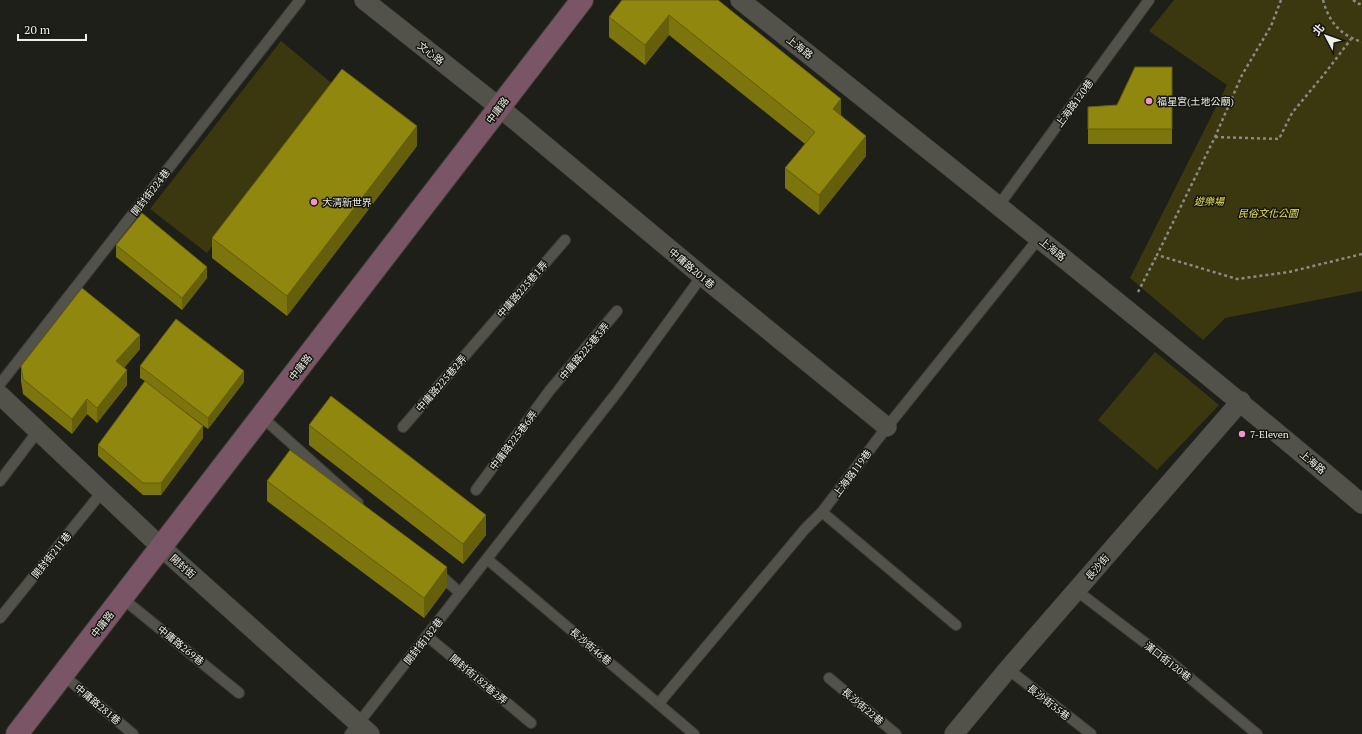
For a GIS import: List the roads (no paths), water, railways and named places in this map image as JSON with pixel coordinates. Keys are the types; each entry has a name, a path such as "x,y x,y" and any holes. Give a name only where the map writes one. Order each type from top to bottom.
{"street":[{"name":"文心路","path":"364,0 499,107"},
{"name":"中庸路","path":"17,734 582,0"},
{"name":"上海路","path":"740,0 999,205 1241,401 1362,504"},
{"name":"中庸路201巷","path":"499,107 702,276 886,426"},
{"name":"開封街","path":"0,395 161,547 360,730"},
{"name":"長沙街","path":"954,734 1008,669 1241,401"}],"lane":[{"name":"開封街224巷","path":"0,384 300,0"},
{"name":"上海路120巷","path":"999,205 1149,0"},
{"name":"上海路119巷","path":"659,703 805,529 822,512 886,426 1039,238"},
{"name":"中庸路225巷1弄","path":"479,339 565,240"},
{"name":"開封街182巷","path":"360,730 427,636 618,391 702,276"},
{"name":"中庸路225巷3弄","path":"550,390 617,311"},
{"name":"中庸路225巷2弄","path":"403,427 479,339"},
{"name":"中庸路225巷6弄","path":"476,490 550,390"},
{"path":"262,417 367,510"},
{"path":"0,481 38,431"},
{"name":"開封街211巷","path":"0,618 102,492"},
{"path":"822,512 956,625"},
{"name":"長沙街46巷","path":"487,559 694,734"},
{"path":"431,567 460,593"},
{"name":"漢口街120巷","path":"1077,590 1173,664 1257,734"},
{"name":"中庸路269巷","path":"122,598 239,693"},
{"name":"開封街182巷2弄","path":"427,636 531,723"},
{"name":"長沙街35巷","path":"1008,669 1091,734"},
{"name":"中庸路281巷","path":"63,675 133,734"},
{"name":"長沙街22巷","path":"829,678 896,734"}],"place":[{"name":"福星宮(土地公廟)","path":"1149,101"},
{"name":"大清新世界","path":"314,202"},
{"name":"7-Eleven","path":"1242,434"}],"park label":[{"name":"遊樂場","path":"1209,201"},
{"name":"民俗文化公園","path":"1268,213"}]}
